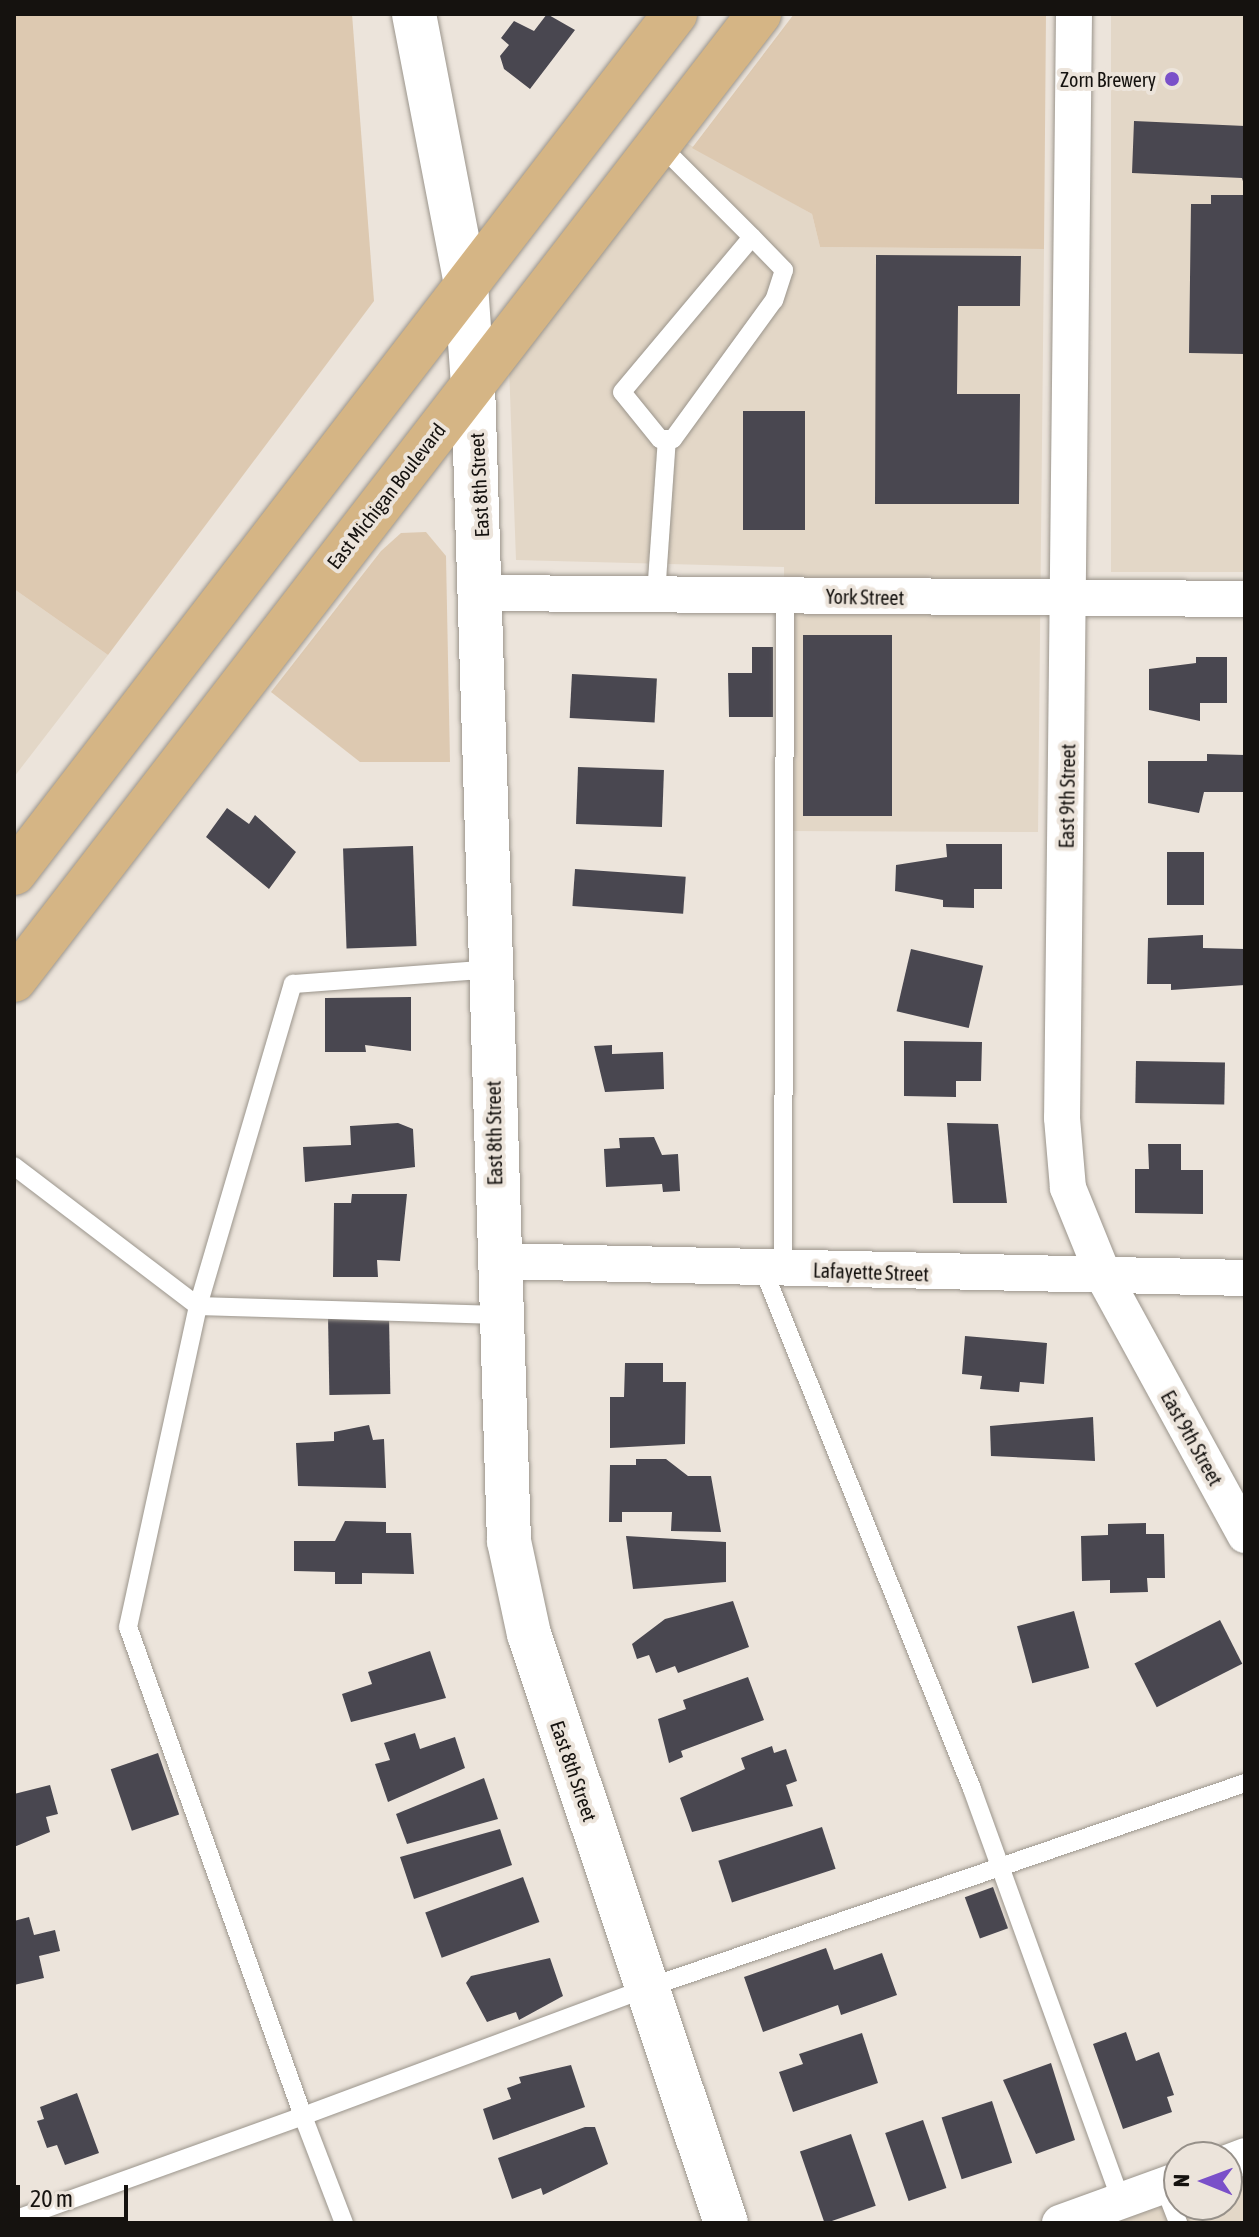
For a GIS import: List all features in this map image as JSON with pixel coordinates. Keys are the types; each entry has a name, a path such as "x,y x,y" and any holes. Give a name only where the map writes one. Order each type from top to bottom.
{"main road":[{"name":"East Michigan Boulevard","path":"14,980 759,14"},
{"path":"14,873 671,15"}],"street":[{"name":"East 8th Street","path":"414,14 466,285 473,384 484,593 497,1261 509,1541 529,1634 726,2223"},
{"name":"East 9th Street","path":"1074,14 1062,1118 1068,1188 1105,1279 1245,1535"},
{"name":"York Street","path":"484,593 1245,599"},
{"name":"Lafayette Street","path":"497,1261 1105,1279 1245,1278"},
{"path":"1060,2223 1163,2186"}],"lane":[{"path":"656,595 667,439 774,300 784,270 659,144"},
{"path":"667,439 622,392 752,237"},
{"path":"785,596 773,1269 1000,1868 1121,2201"},
{"path":"344,2223 128,1627 198,1306 293,984 491,969"},
{"path":"14,1166 198,1306 499,1315"},
{"path":"14,2220 647,1988 1245,1783"}],"shaded area":[{"path":"14,14 352,14 374,301 108,655 14,589"},
{"path":"794,14 1046,14 1044,249 820,247 812,214 692,148"},
{"path":"1111,14 1245,14 1245,572 1111,572"},
{"path":"683,141 812,214 820,247 1044,249 1038,832 784,831 784,567 516,560 509,366"},
{"path":"426,532 446,556 450,762 360,762 271,692 381,551 401,533"},
{"path":"14,589 108,655 14,777"},
{"path":"1243,2174 1245,2223 1104,2223 1163,2202 1163,2221 1243,2221"}],"building":[{"path":"547,14 575,30 530,89 504,69 500,56 509,45 501,38 514,21 534,31"},
{"path":"1134,121 1245,126 1245,188 1242,178 1132,173"},
{"path":"1211,195 1245,195 1245,354 1189,353 1191,204 1211,204"},
{"path":"876,255 1021,256 1020,306 958,306 957,394 1020,394 1019,504 875,504"},
{"path":"743,411 805,411 805,530 743,530"},
{"path":"803,635 892,635 892,816 803,816"},
{"path":"752,647 773,647 773,717 729,717 728,673 752,673"},
{"path":"1196,657 1227,657 1227,703 1200,703 1200,721 1149,710 1149,669 1196,663"},
{"path":"572,674 657,678 655,722 570,718"},
{"path":"1207,754 1245,755 1245,792 1204,792 1199,813 1148,803 1148,761 1207,761"},
{"path":"578,767 664,770 662,827 576,824"},
{"path":"227,808 249,824 255,815 296,852 269,889 206,837"},
{"path":"946,844 1002,844 1002,889 974,889 974,908 943,907 943,900 895,891 896,865 947,857"},
{"path":"413,846 416,946 347,948 343,848"},
{"path":"1167,852 1204,852 1204,905 1167,905"},
{"path":"575,869 686,877 683,914 572,906"},
{"path":"1203,935 1203,948 1245,949 1245,985 1171,990 1171,984 1147,984 1148,938"},
{"path":"911,949 983,966 969,1028 897,1011"},
{"path":"411,997 411,1051 365,1045 366,1052 325,1052 325,998"},
{"path":"904,1041 982,1042 981,1081 956,1081 956,1097 904,1096"},
{"path":"612,1045 612,1054 663,1052 664,1089 605,1092 594,1046"},
{"path":"1136,1061 1225,1063 1224,1105 1135,1103"},
{"path":"398,1123 413,1129 415,1167 305,1182 303,1147 351,1145 350,1126"},
{"path":"947,1123 998,1124 1007,1203 953,1203"},
{"path":"654,1137 662,1155 678,1154 680,1191 663,1192 662,1184 606,1187 604,1149 620,1148 619,1138"},
{"path":"1148,1144 1181,1144 1181,1170 1203,1170 1203,1214 1135,1213 1135,1169 1149,1169"},
{"path":"352,1194 407,1194 400,1261 377,1260 378,1277 333,1277 334,1203 351,1203"},
{"path":"389,1315 390,1394 329,1395 328,1316"},
{"path":"965,1336 1047,1343 1044,1384 1020,1382 1019,1392 980,1389 982,1376 962,1374"},
{"path":"625,1363 663,1363 663,1382 686,1382 685,1444 610,1448 610,1397 624,1397"},
{"path":"1093,1417 1095,1461 991,1456 990,1426"},
{"path":"369,1425 373,1440 384,1439 386,1488 298,1486 296,1443 334,1441 334,1432"},
{"path":"636,1459 666,1459 688,1476 711,1476 721,1532 671,1531 672,1512 622,1512 622,1522 609,1522 610,1465 636,1465"},
{"path":"345,1521 386,1522 386,1533 411,1533 414,1574 362,1573 362,1584 335,1584 335,1572 294,1571 294,1541 335,1541"},
{"path":"1146,1523 1146,1534 1164,1534 1165,1578 1147,1578 1148,1592 1110,1593 1110,1580 1082,1581 1081,1536 1108,1535 1108,1524"},
{"path":"626,1536 726,1542 726,1582 633,1589"},
{"path":"733,1601 749,1647 678,1673 675,1666 656,1673 649,1655 637,1659 632,1644 665,1619"},
{"path":"1074,1611 1089,1668 1032,1683 1017,1626"},
{"path":"1220,1620 1242,1664 1157,1707 1134,1664"},
{"path":"430,1651 446,1698 351,1722 342,1694 372,1684 368,1672"},
{"path":"748,1677 764,1720 681,1751 683,1757 669,1763 658,1719 686,1709 683,1700"},
{"path":"415,1733 420,1749 455,1737 465,1768 388,1802 375,1764 390,1760 384,1743"},
{"path":"772,1746 774,1753 786,1749 797,1781 786,1785 793,1806 692,1832 680,1798 745,1769 741,1758"},
{"path":"158,1753 179,1814 132,1831 111,1769"},
{"path":"484,1778 498,1819 407,1844 396,1814"},
{"path":"50,1785 58,1814 46,1817 50,1832 14,1847 14,1794"},
{"path":"822,1827 836,1869 732,1903 718,1861"},
{"path":"500,1829 512,1865 414,1899 400,1857"},
{"path":"523,1877 539,1922 442,1958 425,1913"},
{"path":"993,1887 1008,1928 980,1939 965,1897"},
{"path":"29,1917 34,1935 55,1930 60,1951 39,1956 44,1978 14,1985 14,1921"},
{"path":"826,1948 834,1970 882,1953 897,1995 841,2015 838,2005 763,2032 744,1977"},
{"path":"550,1958 563,1996 519,2020 516,2012 487,2022 466,1983 471,1976"},
{"path":"1126,2032 1136,2061 1159,2052 1174,2095 1167,2097 1172,2112 1123,2129 1093,2044"},
{"path":"862,2033 878,2083 793,2112 779,2072 803,2064 799,2054"},
{"path":"1051,2063 1075,2140 1036,2154 1003,2080"},
{"path":"571,2065 585,2107 493,2140 483,2109 511,2099 507,2088 521,2083 519,2077"},
{"path":"77,2093 99,2153 65,2165 57,2145 47,2148 37,2121 44,2119 40,2107"},
{"path":"992,2101 1012,2163 962,2179 942,2117"},
{"path":"923,2120 946,2188 909,2201 885,2133"},
{"path":"585,2127 595,2127 608,2164 543,2195 541,2188 512,2199 498,2158"},
{"path":"851,2134 876,2206 825,2223 800,2152"}],"place":[{"name":"Zorn Brewery","path":"1172,79"}]}
